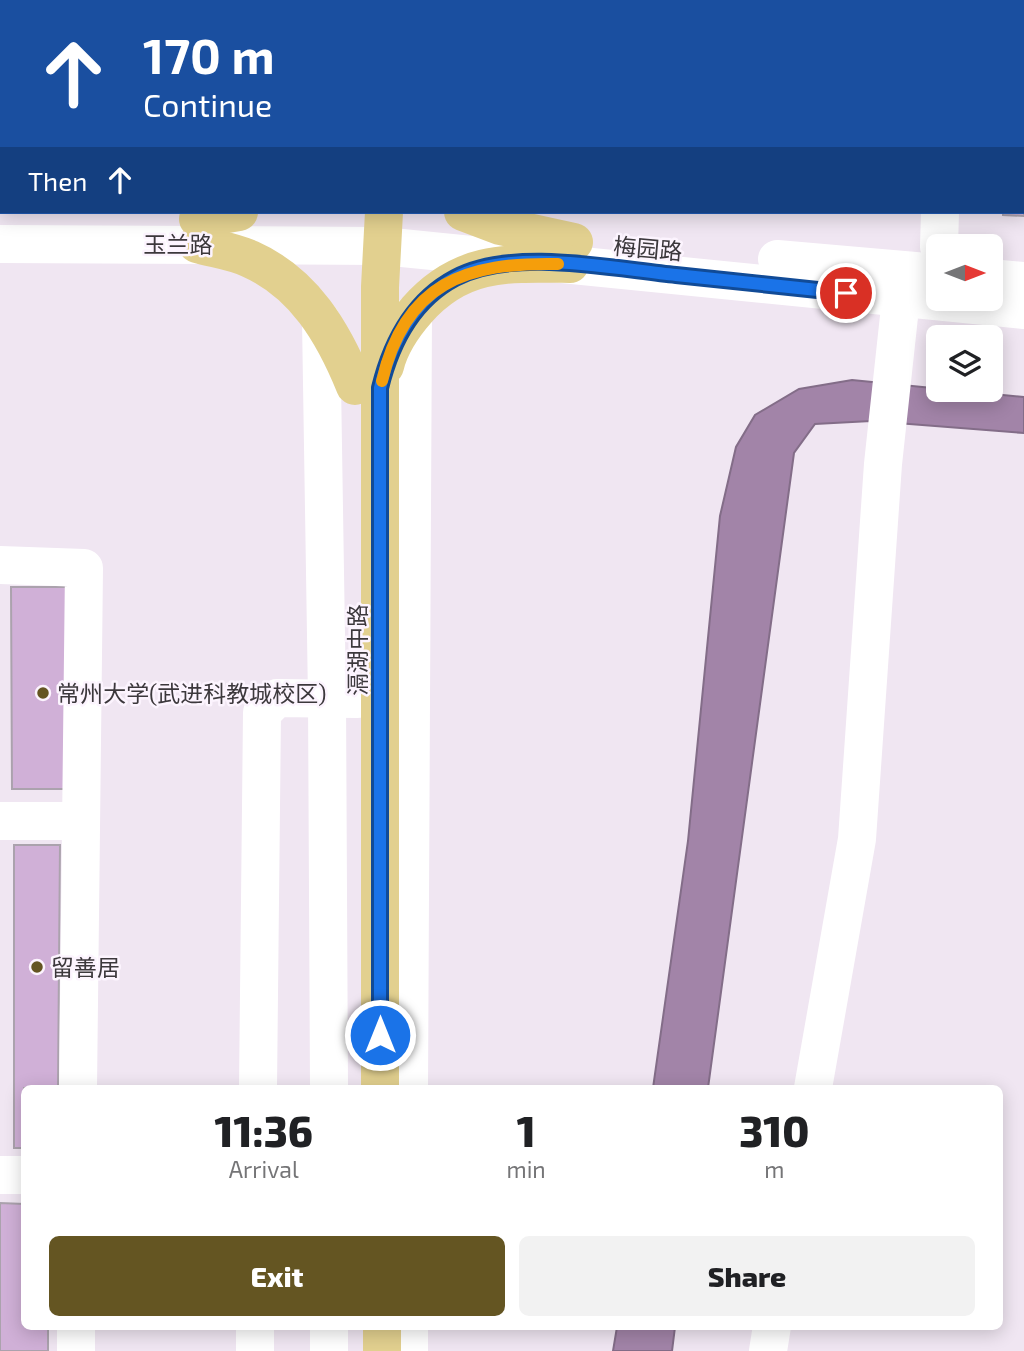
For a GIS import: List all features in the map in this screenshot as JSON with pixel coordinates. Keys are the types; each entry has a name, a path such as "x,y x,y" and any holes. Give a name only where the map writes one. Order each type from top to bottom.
{"main road":[{"path":"197,231 235,214"},
{"path":"468,214 572,253"},
{"name":"滆湖中路","path":"371,227 368,387 380,1085"},
{"path":"197,231 283,277 321,320 368,387 413,314 431,294 456,277 478,268 572,253"},
{"name":"滆湖中路","path":"358,1085 342,699 368,387"},
{"path":"358,1330 358,1351"},
{"path":"382,1330 382,1351"}],"street":[{"path":"939,234 940,214"},
{"name":"玉兰路","path":"0,222 40,217 197,231"},
{"name":"玉兰路","path":"0,244 197,231 371,227"},
{"name":"梅园路","path":"371,227 901,298 1024,310"},
{"name":"梅园路","path":"572,253 926,272"},
{"path":"1003,279 1024,281"},
{"path":"814,1085 857,839 890,403 901,298"},
{"path":"409,1085 413,314"},
{"path":"321,320 342,699 329,1085"},
{"path":"0,565 84,568 78,1085"},
{"path":"258,1085 262,713 277,698 342,699"},
{"path":"0,821 81,821"},
{"path":"0,1175 21,1175"},
{"path":"76,1330 76,1351"},
{"path":"255,1330 255,1351"},
{"path":"329,1330 329,1351"},
{"path":"409,1330 410,1351"},
{"path":"768,1351 771,1330"}],"shaded area":[{"path":"852,380 926,387 926,402 1003,402 1003,395 1024,397 1024,433 871,421 815,424 794,453 708,1085 653,1085 688,841 720,516 736,447 755,415 799,389"},
{"path":"616,1330 675,1330 672,1351 613,1351"}],"building":[{"path":"1024,214 1024,216 1003,215"},
{"path":"11,587 66,587 67,789 12,789"},
{"name":"留善居","path":"14,845 60,845 58,1085 21,1085 21,1148 14,1148"},
{"path":"0,1203 21,1204 21,1330 48,1330 48,1351 0,1351"}],"slow traffic":[{"path":"382,381 388,355 401,330 431,294 456,277 478,268 513,263 558,264"}],"place":[{"name":"常州大学(武进科教城校区)","path":"43,693"},
{"name":"留善居","path":"37,967"}],"route":[{"path":"380,1035 380,388 388,355 401,330 431,294 456,277 478,268 513,263 569,264 846,293"}]}
